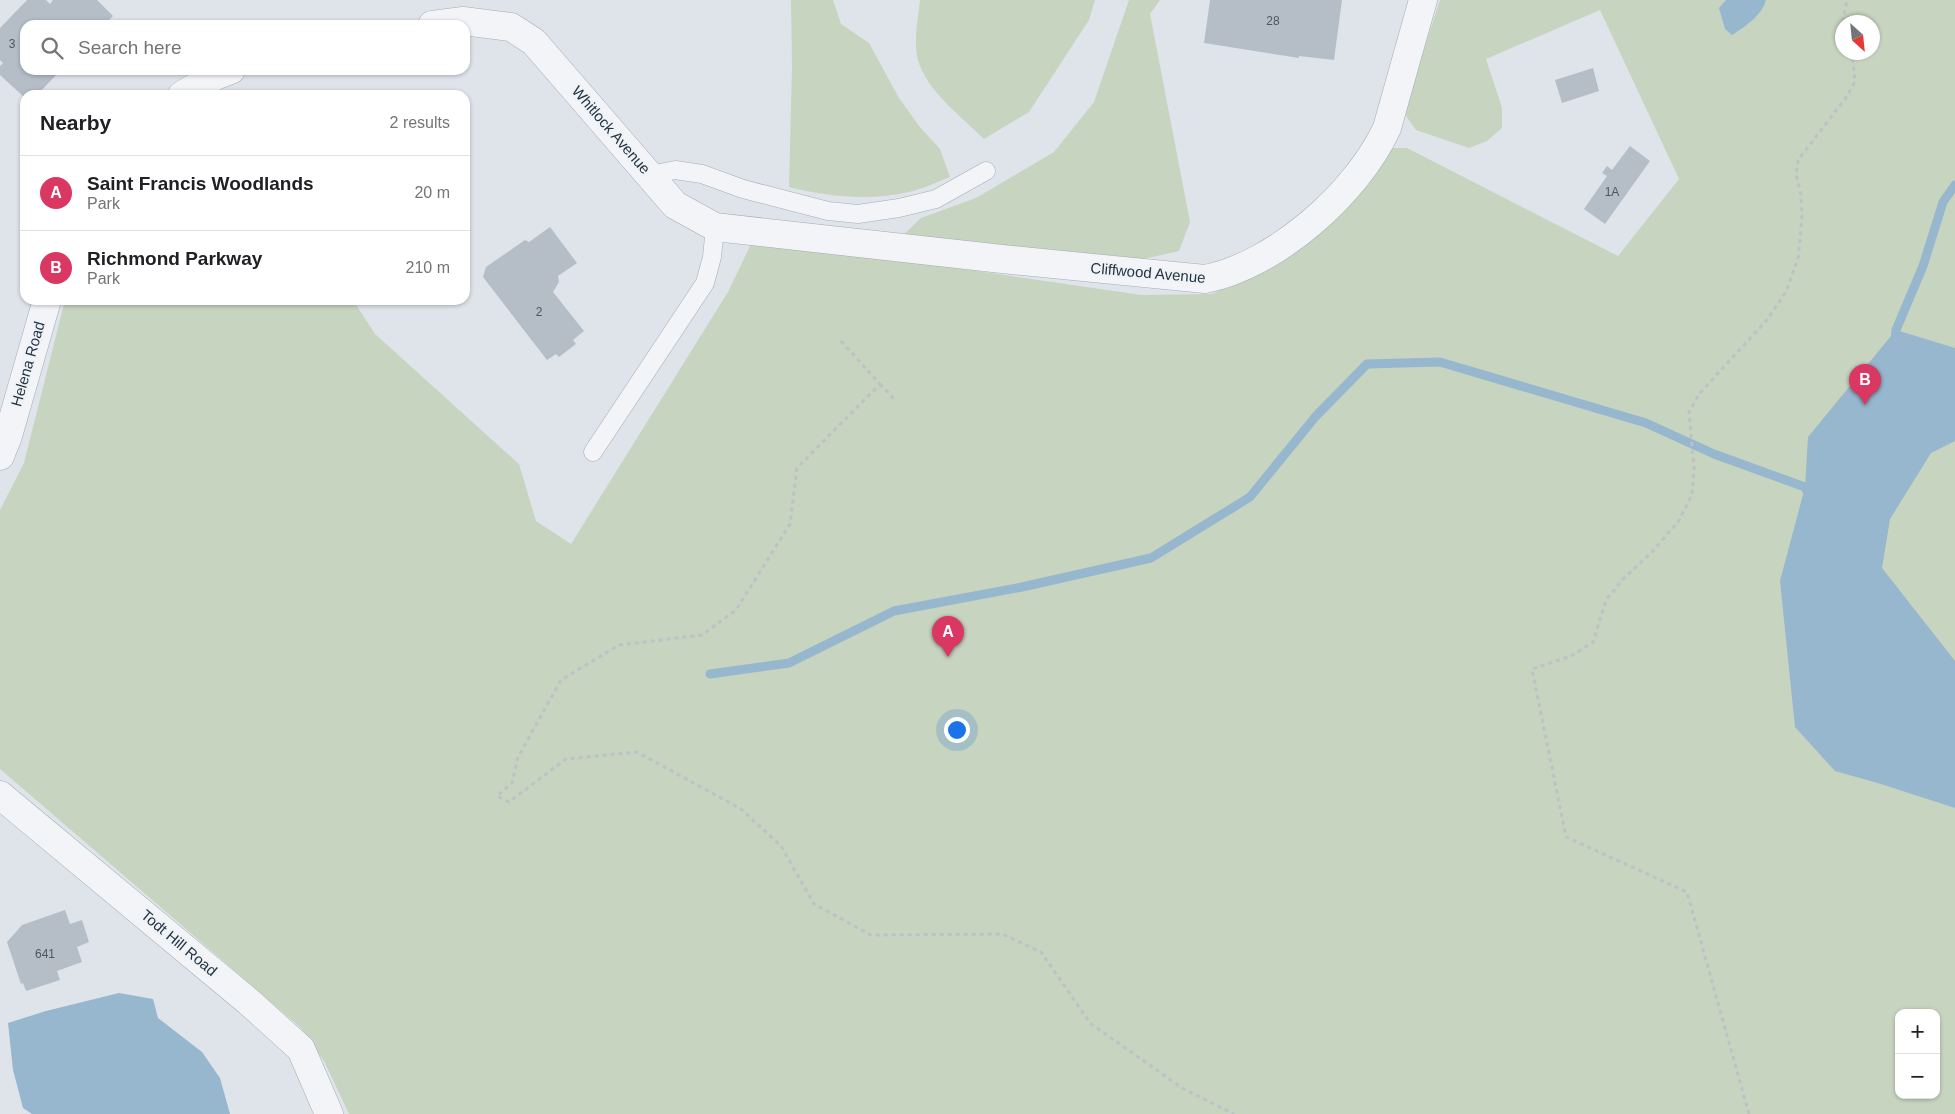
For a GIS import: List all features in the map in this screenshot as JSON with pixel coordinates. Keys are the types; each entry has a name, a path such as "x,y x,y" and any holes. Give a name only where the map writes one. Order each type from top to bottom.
{"street":[{"name":"Cliffwood Avenue","path":"715,227 1002,260 1204,280 1225,276 1284,243 1329,208 1354,179 1378,146 1387,128 1423,0"},
{"name":"Whitlock Avenue","path":"470,22 511,27 534,42 675,205 715,227"},
{"path":"191,90 218,75"},
{"name":"Helena Road","path":"0,456 8,436 46,305"},
{"name":"Todt Hill Road","path":"0,795 242,996 301,1049 328,1114"}],"lane":[{"path":"650,175 675,170 702,174 743,188 828,211 858,214 899,208 936,199 986,171"},
{"path":"593,452 705,283 712,257 715,227"}],"path":[{"path":"1844,15 1848,0"},
{"path":"1749,1114 1687,892 1566,837 1532,669 1571,656 1594,642 1606,600 1622,579 1652,552 1678,522 1692,495 1694,468 1689,412 1699,394 1766,321 1786,292 1798,258 1802,219 1801,196 1796,174 1798,160 1845,99 1854,82 1853,60"},
{"path":"840,341 894,399"},
{"path":"880,384 797,468 790,524 736,610 702,635 619,645 561,680 518,757 512,783 497,796 509,802 566,759 637,752 740,809 781,846 814,904 871,935 1002,934 1041,952 1090,1023 1182,1088 1234,1114"}],"green space":[{"path":"791,0 833,0 841,24 869,43 899,98 919,126 940,149 950,177 914,191 894,195 864,197 819,193 789,187 792,67"},
{"path":"920,0 1095,0 1089,20 1029,112 984,139 939,96 920,66 916,42"},
{"path":"1129,0 1160,0 1150,14 1190,222 1179,251 1139,260 899,239 921,218 976,198 1054,152 1094,102"},
{"path":"1440,0 1955,0 1955,1114 349,1114 324,1061 300,1027 0,769 0,510 24,463 64,305 356,305 375,334 519,464 536,521 571,544 728,292 751,244 805,246 1141,295 1212,294 1260,272 1380,156 1393,148 1407,148 1618,256 1679,179 1600,10 1486,59 1502,108 1502,128 1487,141 1469,148 1416,130 1406,116 1404,98 1424,49"}],"water":[{"path":"1726,0 1766,0 1757,16 1732,35 1725,29 1719,8"},
{"path":"1896,330 1955,348 1955,441 1931,453 1890,519 1882,568 1955,661 1955,808 1835,771 1795,727 1780,581 1805,487 1808,437"},
{"path":"119,993 153,999 158,1018 202,1052 220,1078 230,1114 32,1114 23,1108 13,1070 8,1023 46,1011"}],"building":[{"path":"27,0 46,0 50,4 53,0 97,0 113,16 109,20 20,20 20,75 56,75 42,90 20,90 20,93 0,75 0,66 3,63 0,60 0,28"},
{"path":"1210,0 1342,0 1334,60 1299,56 1299,58 1204,43"},
{"path":"1593,68 1599,91 1562,103 1555,80"},
{"path":"1630,146 1650,161 1605,224 1584,209 1607,176 1602,173 1607,166 1612,170"},
{"path":"550,227 577,263 558,276 559,282 553,292 584,331 573,340 576,344 559,357 556,354 547,360 483,277 486,267 525,240 529,242"},
{"path":"65,910 70,924 82,920 89,942 77,947 82,962 57,971 60,980 26,991 23,983 21,984 7,942 22,925"}],"waterway":[{"path":"1895,341 1896,330 1923,266 1943,202 1955,185"},
{"path":"710,674 789,663 894,611 1022,587 1151,558 1250,497 1316,416 1367,364 1440,362 1646,423 1714,454 1805,487 1809,496"}],"place":[{"name":"Richmond Parkway","path":"1865,405"},
{"name":"Saint Francis Woodlands","path":"948,657"}]}
